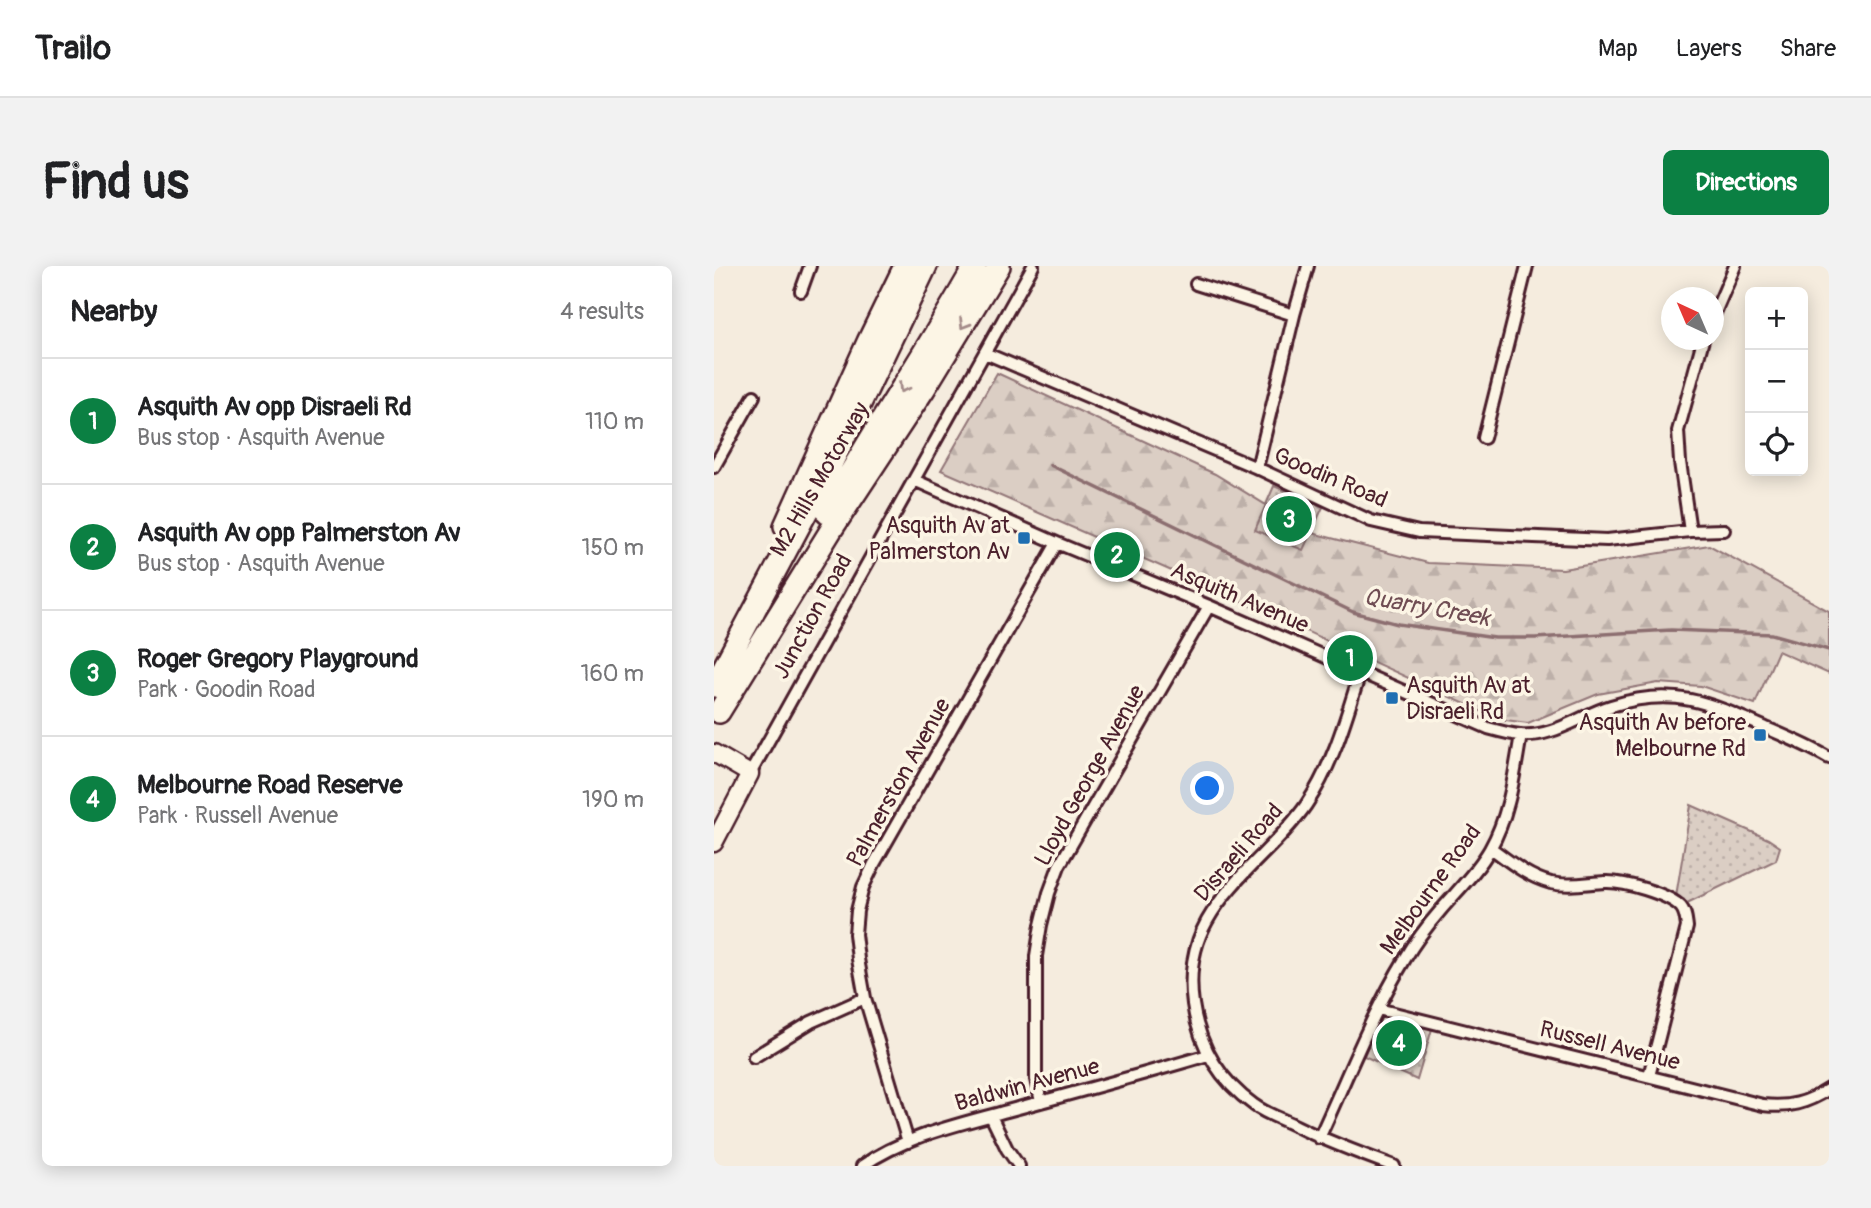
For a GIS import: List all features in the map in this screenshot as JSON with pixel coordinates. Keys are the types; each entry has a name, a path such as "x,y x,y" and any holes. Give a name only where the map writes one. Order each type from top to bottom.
{"highway":[{"path":"719,678 806,480 905,266"},
{"name":"M2 Hills Motorway","path":"719,678 824,479 926,266"},
{"name":"M2 Hills Motorway","path":"717,717 842,485 943,323 975,266"},
{"path":"717,717 833,527 999,266"}],"street":[{"path":"801,291 810,266"},
{"name":"Junction Road","path":"714,843 1034,266"},
{"path":"1257,468 1308,266"},
{"path":"1484,438 1527,266"},
{"path":"1724,291 1735,266"},
{"path":"1196,284 1294,315"},
{"path":"1690,531 1678,431 1698,350"},
{"name":"Goodin Road","path":"985,353 1257,468 1371,521 1419,532 1608,540 1724,530"},
{"path":"714,467 754,396"},
{"name":"Asquith Avenue","path":"914,480 1472,722 1505,733 1521,735 1550,731 1605,708 1634,700 1674,697 1716,706 1829,758"},
{"name":"Palmerston Avenue","path":"908,1142 865,998 855,934 863,887 874,863 1058,543"},
{"name":"Lloyd George Avenue","path":"1041,1102 1036,1079 1036,956 1049,893 1059,866 1209,606"},
{"name":"Disraeli Road","path":"1360,673 1329,764 1306,805 1276,842 1230,888 1206,922 1193,958 1191,991 1196,1022 1208,1055 1229,1083 1255,1106 1319,1138 1394,1166"},
{"name":"Melbourne Road","path":"1319,1138 1378,1009 1412,947 1438,912 1471,877 1491,848 1510,797 1521,735"},
{"path":"718,755 750,774"},
{"path":"1491,848 1524,872 1555,884 1607,881 1624,883 1666,897 1681,907 1686,916 1687,927 1649,1076"},
{"path":"754,1057 811,1022 865,998"},
{"name":"Russell Avenue","path":"1378,1009 1774,1106 1803,1103 1829,1089"},
{"name":"Baldwin Avenue","path":"862,1166 908,1142 944,1128 1208,1055"},
{"path":"991,1116 1007,1149 1019,1166"}],"green space":[{"path":"997,373 1215,474 1312,533 1428,563 1563,569 1709,545 1829,611 1829,674 1778,651 1755,704 1701,686 1658,683 1598,694 1528,723 1498,719 1238,600 941,470"},
{"path":"1274,486 1323,507 1303,550 1255,530"},
{"path":"1691,805 1768,839 1780,847 1776,860 1687,903 1676,896"},
{"path":"1393,1019 1432,1029 1417,1080 1364,1056 1377,1028"}],"waterway":[{"name":"Quarry Creek","path":"1050,465 1353,612 1398,624 1495,638 1671,630 1772,634 1829,650"}],"place":[{"name":"Roger Gregory Playground","path":"1289,519"},
{"name":"Asquith Av at Palmerston Av","path":"1024,538"},
{"name":"Asquith Av opp Palmerston Av","path":"1117,555"},
{"name":"Asquith Av opp Disraeli Rd","path":"1350,658"},
{"name":"Asquith Av at Disraeli Rd","path":"1392,698"},
{"name":"Asquith Av before Melbourne Rd","path":"1760,735"},
{"name":"Melbourne Road Reserve","path":"1399,1043"}]}
